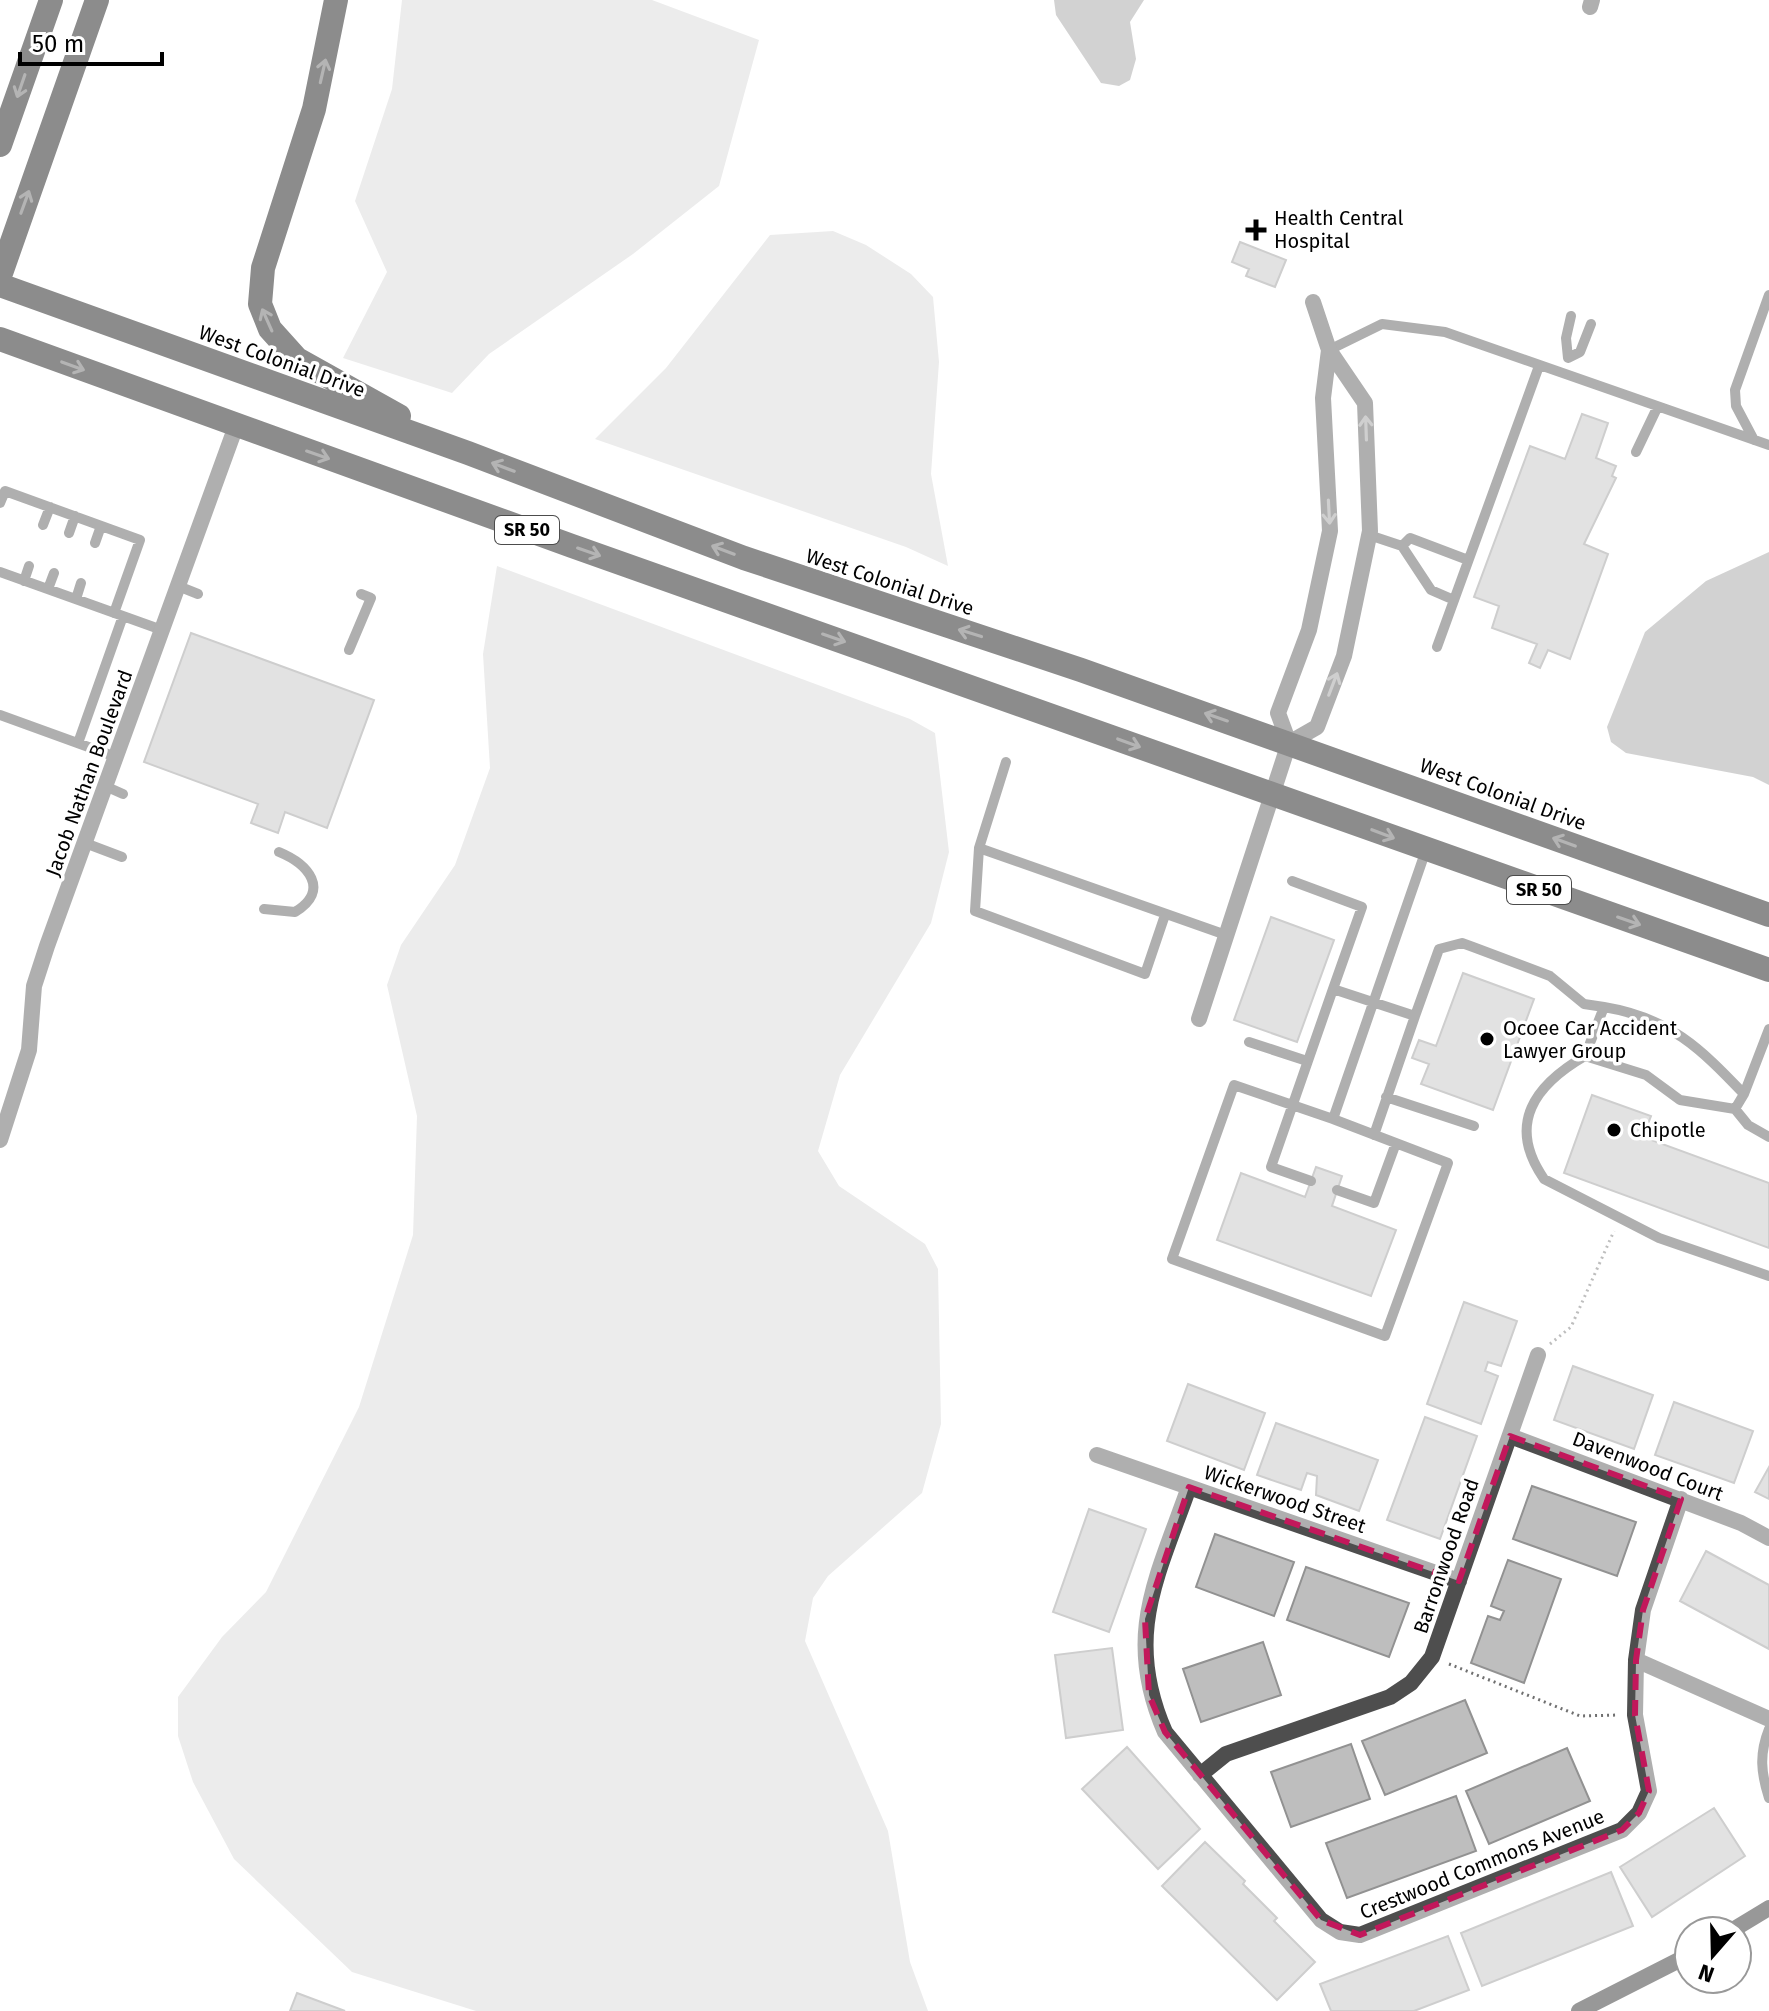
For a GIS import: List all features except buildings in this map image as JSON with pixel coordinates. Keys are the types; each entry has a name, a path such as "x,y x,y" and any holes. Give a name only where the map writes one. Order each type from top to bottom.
{"highway":[{"path":"0,145 51,0"},
{"path":"0,276 97,0"},
{"path":"336,0 314,109 263,268 260,304 270,329 297,359 468,453"},
{"name":"West Colonial Drive","path":"0,285 468,453 770,568 1008,645 1769,915"},
{"name":"SR 50","path":"0,339 236,426 1769,970"}],"street":[{"path":"1289,743 1317,727 1344,656 1369,535 1365,403 1329,350 1313,302"},
{"path":"1199,1019 1289,743 1278,713 1309,630 1330,531 1323,398 1329,350"},
{"name":"Jacob Nathan Boulevard","path":"0,1140 29,1050 34,986 236,426"},
{"name":"Barronwood Road","path":"1200,1775 1226,1754 1390,1697 1411,1683 1432,1657 1538,1355"},
{"name":"Davenwood Court","path":"1510,1436 1681,1499 1769,1538"},
{"name":"Wickerwood Street","path":"1097,1455 1459,1581"},
{"name":"Crestwood Commons Avenue","path":"1189,1487 1145,1619 1149,1695 1165,1732 1321,1920 1340,1932 1360,1935 1622,1830 1639,1813 1649,1791 1635,1715 1636,1660 1643,1610 1681,1499"},
{"path":"1636,1660 1769,1719"},
{"path":"1579,2011 1673,1963"}],"lane":[{"path":"1754,440 1736,406 1735,390 1769,295"},
{"path":"1568,358 1566,338 1571,316"},
{"path":"1329,350 1382,324 1445,332 1769,445"},
{"path":"1559,373 1568,358 1580,352 1591,324"},
{"path":"1437,647 1539,366"},
{"path":"1636,452 1657,408"},
{"path":"0,503 5,491 140,540 78,743"},
{"path":"43,525 50,507"},
{"path":"69,533 75,516"},
{"path":"95,543 101,526"},
{"path":"1369,535 1402,546 1431,590 1454,600"},
{"path":"1402,546 1410,538 1468,560"},
{"path":"24,581 29,566"},
{"path":"0,572 162,630"},
{"path":"48,589 54,573"},
{"path":"76,599 81,583"},
{"path":"178,586 198,594"},
{"path":"349,650 371,598 361,594"},
{"path":"0,715 116,757"},
{"path":"1006,762 979,848 975,911 1145,974 1165,915"},
{"path":"105,786 123,794"},
{"path":"85,843 122,857"},
{"path":"979,848 1226,935"},
{"path":"1333,1119 1426,850"},
{"path":"264,909 295,912 310,899 313,891 312,877 306,867 279,852"},
{"path":"1292,881 1362,907 1271,1167 1311,1181"},
{"path":"1374,1135 1439,949 1462,943 1550,976 1584,1004 1631,1012 1679,1032 1744,1094"},
{"path":"1333,989 1415,1016"},
{"path":"1604,1007 1585,1056 1548,1082 1530,1107 1526,1137 1535,1166 1544,1179 1659,1238 1769,1276"},
{"path":"1735,1109 1744,1094 1769,1029"},
{"path":"1249,1042 1307,1061"},
{"path":"1585,1056 1646,1075 1680,1100 1735,1109 1748,1125 1769,1137"},
{"path":"1234,1085 1292,1105 1448,1163 1385,1336 1172,1259 1234,1085"},
{"path":"1386,1097 1474,1126"},
{"path":"1337,1190 1374,1203 1396,1143"},
{"path":"1769,1729 1761,1749 1762,1775 1769,1798"}],"path":[{"path":"1538,1355 1571,1327 1620,1218"},
{"path":"1432,1657 1580,1716 1635,1715"}],"highlighted area":[{"path":"1510,1436 1681,1499 1643,1610 1636,1660 1635,1715 1649,1791 1639,1813 1622,1830 1360,1935 1321,1920 1165,1732 1149,1695 1145,1619 1189,1487 1459,1581"}],"shaded area":[{"path":"402,0 652,0 759,40 719,186 633,254 489,354 452,393 343,358 387,272 355,201 392,89"},
{"path":"1054,0 1144,0 1130,22 1136,59 1130,80 1119,86 1101,83 1056,15"},
{"path":"833,231 866,245 911,274 933,297 939,362 931,474 948,566 906,547 595,439 666,368 770,235"},
{"path":"1769,552 1769,785 1753,777 1626,753 1611,742 1607,727 1645,632 1706,581"},
{"path":"497,566 910,719 935,733 949,852 931,923 840,1075 818,1151 839,1186 925,1244 938,1269 941,1424 922,1493 828,1576 813,1598 805,1641 888,1831 910,1962 928,2011 476,2011 352,1972 234,1859 193,1782 178,1736 178,1697 222,1637 266,1592 359,1407 413,1235 417,1116 387,985 401,945 455,865 490,768 483,654"}],"place":[{"name":"Health Central Hospital","path":"1256,230"},
{"name":"Ocoee Car Accident Lawyer Group","path":"1487,1039"},
{"name":"Chipotle","path":"1614,1130"}]}
